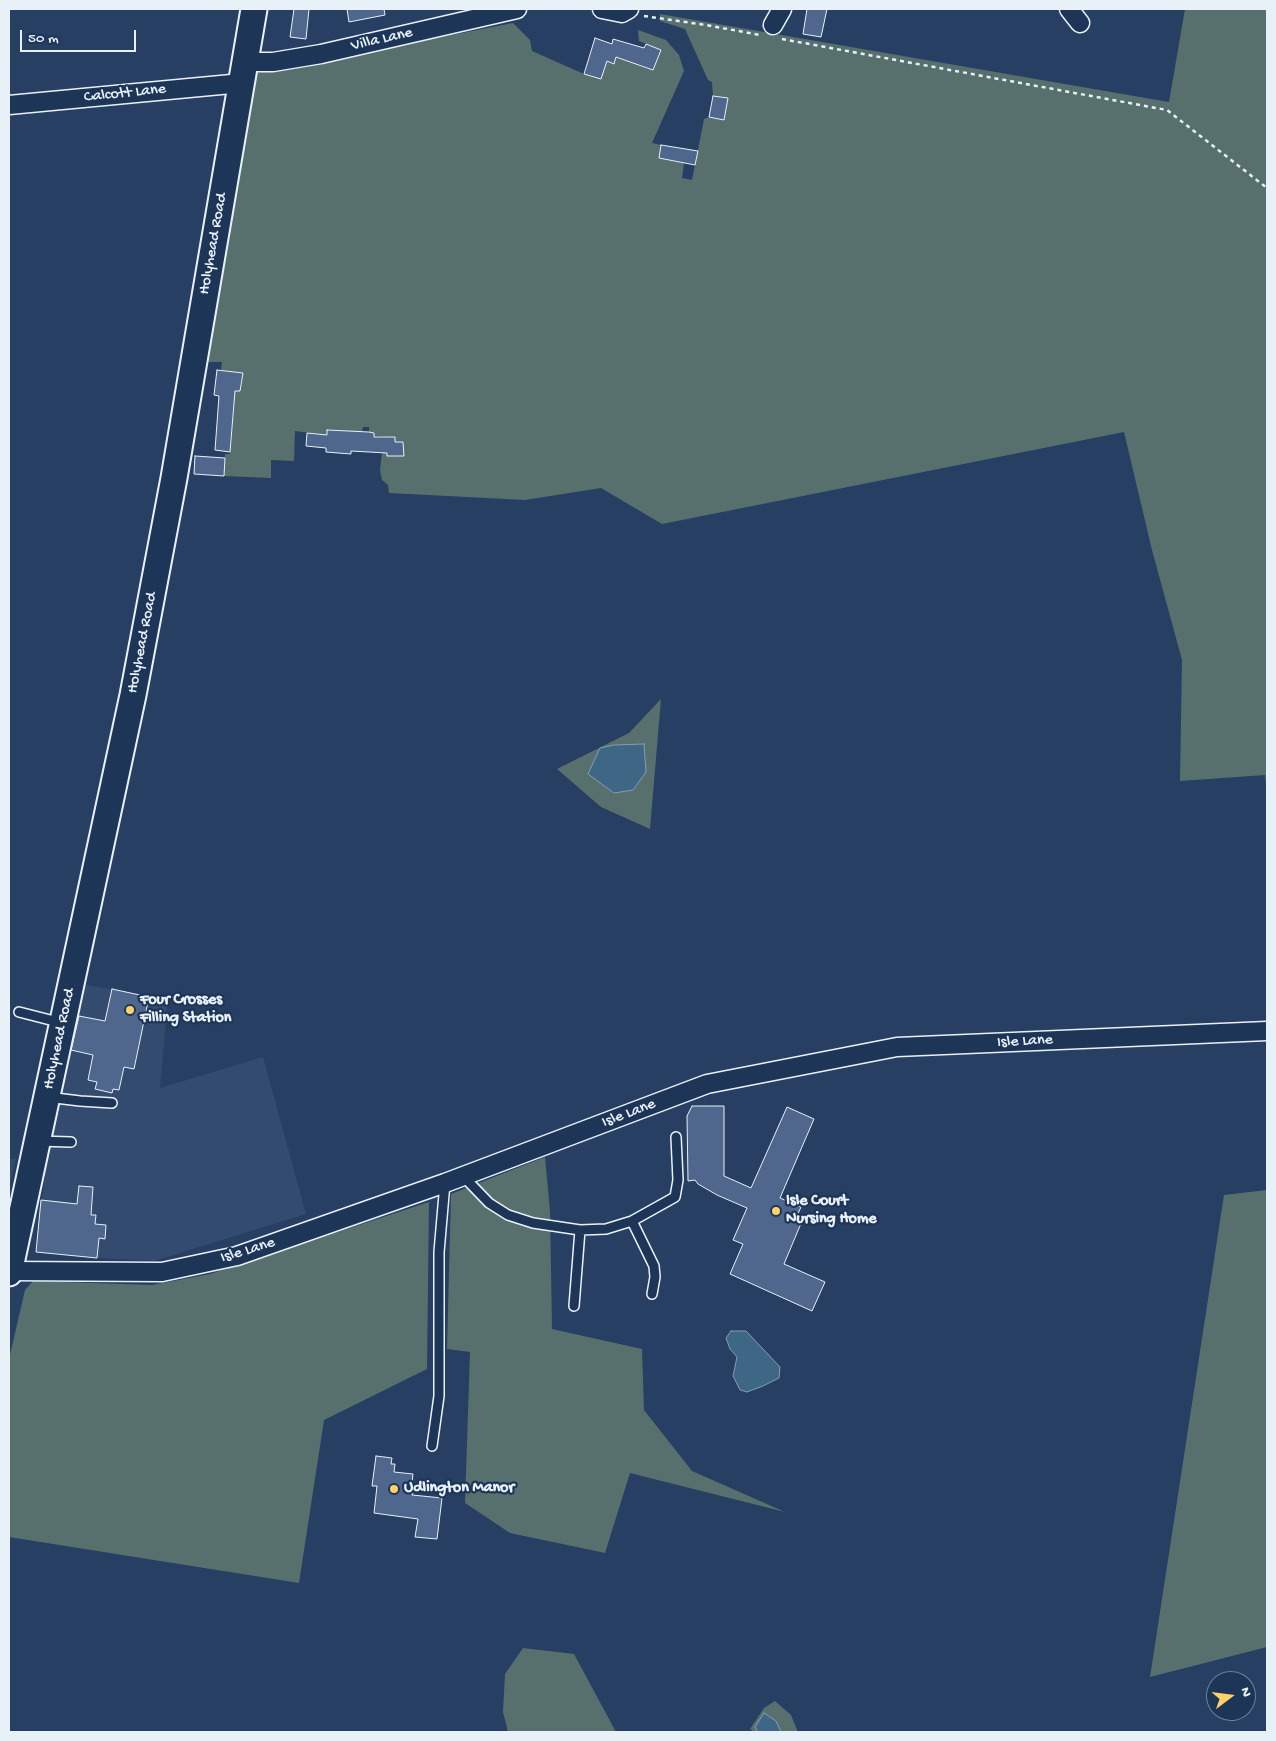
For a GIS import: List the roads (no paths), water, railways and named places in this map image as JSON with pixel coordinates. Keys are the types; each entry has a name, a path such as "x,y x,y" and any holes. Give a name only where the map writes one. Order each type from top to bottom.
{"main road":[{"name":"Holyhead Road","path":"9,1272 133,695 172,488 254,9"}],"street":[{"name":"Villa Lane","path":"244,72 273,62 321,54 517,9"},
{"path":"602,9 625,11"},
{"path":"771,33 782,9"},
{"path":"1069,9 1080,23"},
{"name":"Calcott Lane","path":"9,105 244,72"},
{"name":"Isle Lane","path":"9,1272 162,1272 238,1256 445,1183 707,1084 897,1047 1267,1031"}],"lane":[{"path":"19,1012 63,1024"},
{"path":"47,1097 112,1103"},
{"path":"463,1176 489,1203 508,1215 533,1223 580,1230 606,1229 632,1221 675,1197 678,1180 676,1137"},
{"path":"36,1141 71,1142"},
{"path":"432,1446 439,1396 439,1252 445,1183"},
{"path":"632,1221 654,1266 655,1276 652,1294"},
{"path":"574,1306 580,1230"}],"place":[{"name":"Four Crosses Filling Station","path":"130,1010"},
{"name":"Isle Court Nursing Home","path":"776,1211"},
{"name":"Udlington Manor","path":"394,1489"}]}
